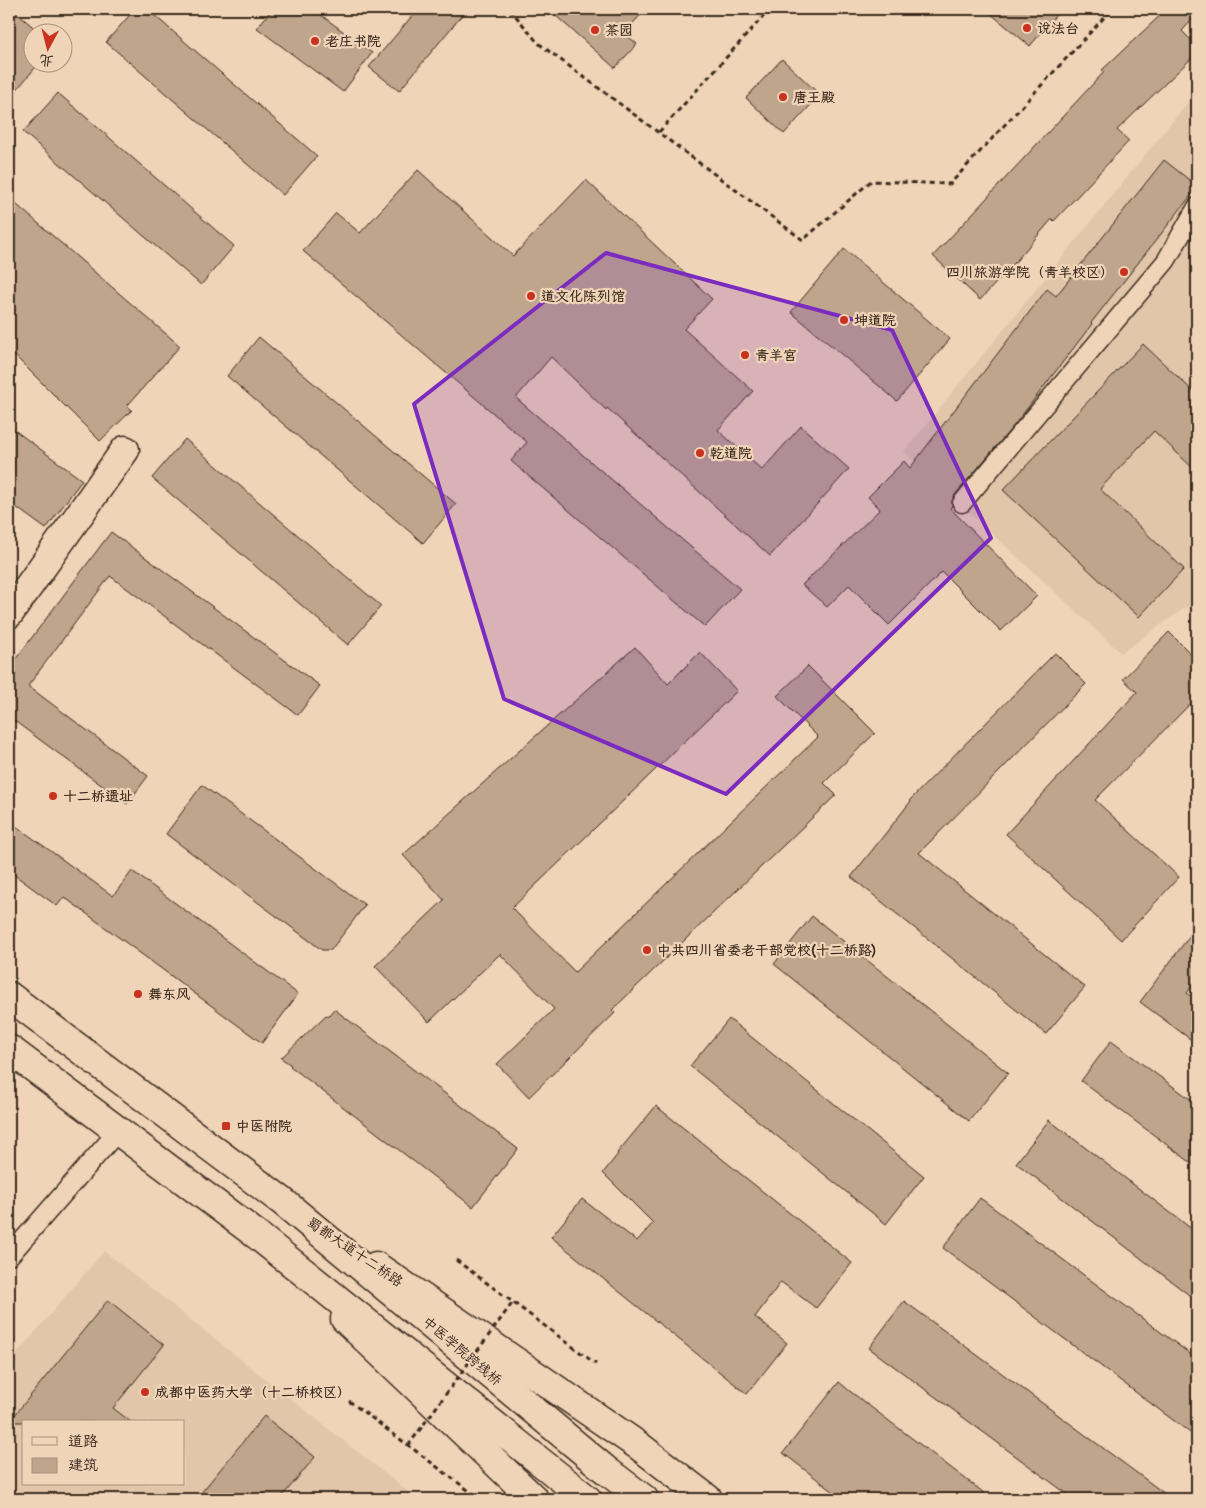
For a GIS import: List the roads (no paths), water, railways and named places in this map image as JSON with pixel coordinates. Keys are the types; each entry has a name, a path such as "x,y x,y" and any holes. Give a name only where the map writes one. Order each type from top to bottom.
{"main road":[{"path":"9,614 125,450"},
{"name":"蜀都大道十二桥路","path":"9,996 282,1201 639,1446 708,1499"},
{"path":"9,1050 257,1235 587,1499"},
{"name":"中医学院跨线桥","path":"282,1201 606,1471 644,1499"},
{"path":"257,1235 532,1499"}],"lane":[{"path":"962,504 1166,261 1197,207"},
{"path":"9,1256 118,1131"}],"place":[{"name":"说法台","path":"1027,28"},
{"name":"茶园","path":"595,30"},
{"name":"老庄书院","path":"315,41"},
{"name":"唐王殿","path":"783,97"},
{"name":"四川旅游学院（青羊校区）","path":"1124,272"},
{"name":"道文化陈列馆","path":"531,296"},
{"name":"坤道院","path":"844,320"},
{"name":"青羊宫","path":"745,355"},
{"name":"乾道院","path":"700,453"},
{"name":"十二桥遗址","path":"53,796"},
{"name":"中共四川省委老干部党校(十二桥路)","path":"647,950"},
{"name":"舞东风","path":"138,994"},
{"name":"中医附院","path":"226,1126"},
{"name":"成都中医药大学（十二桥校区）","path":"145,1392"}]}
